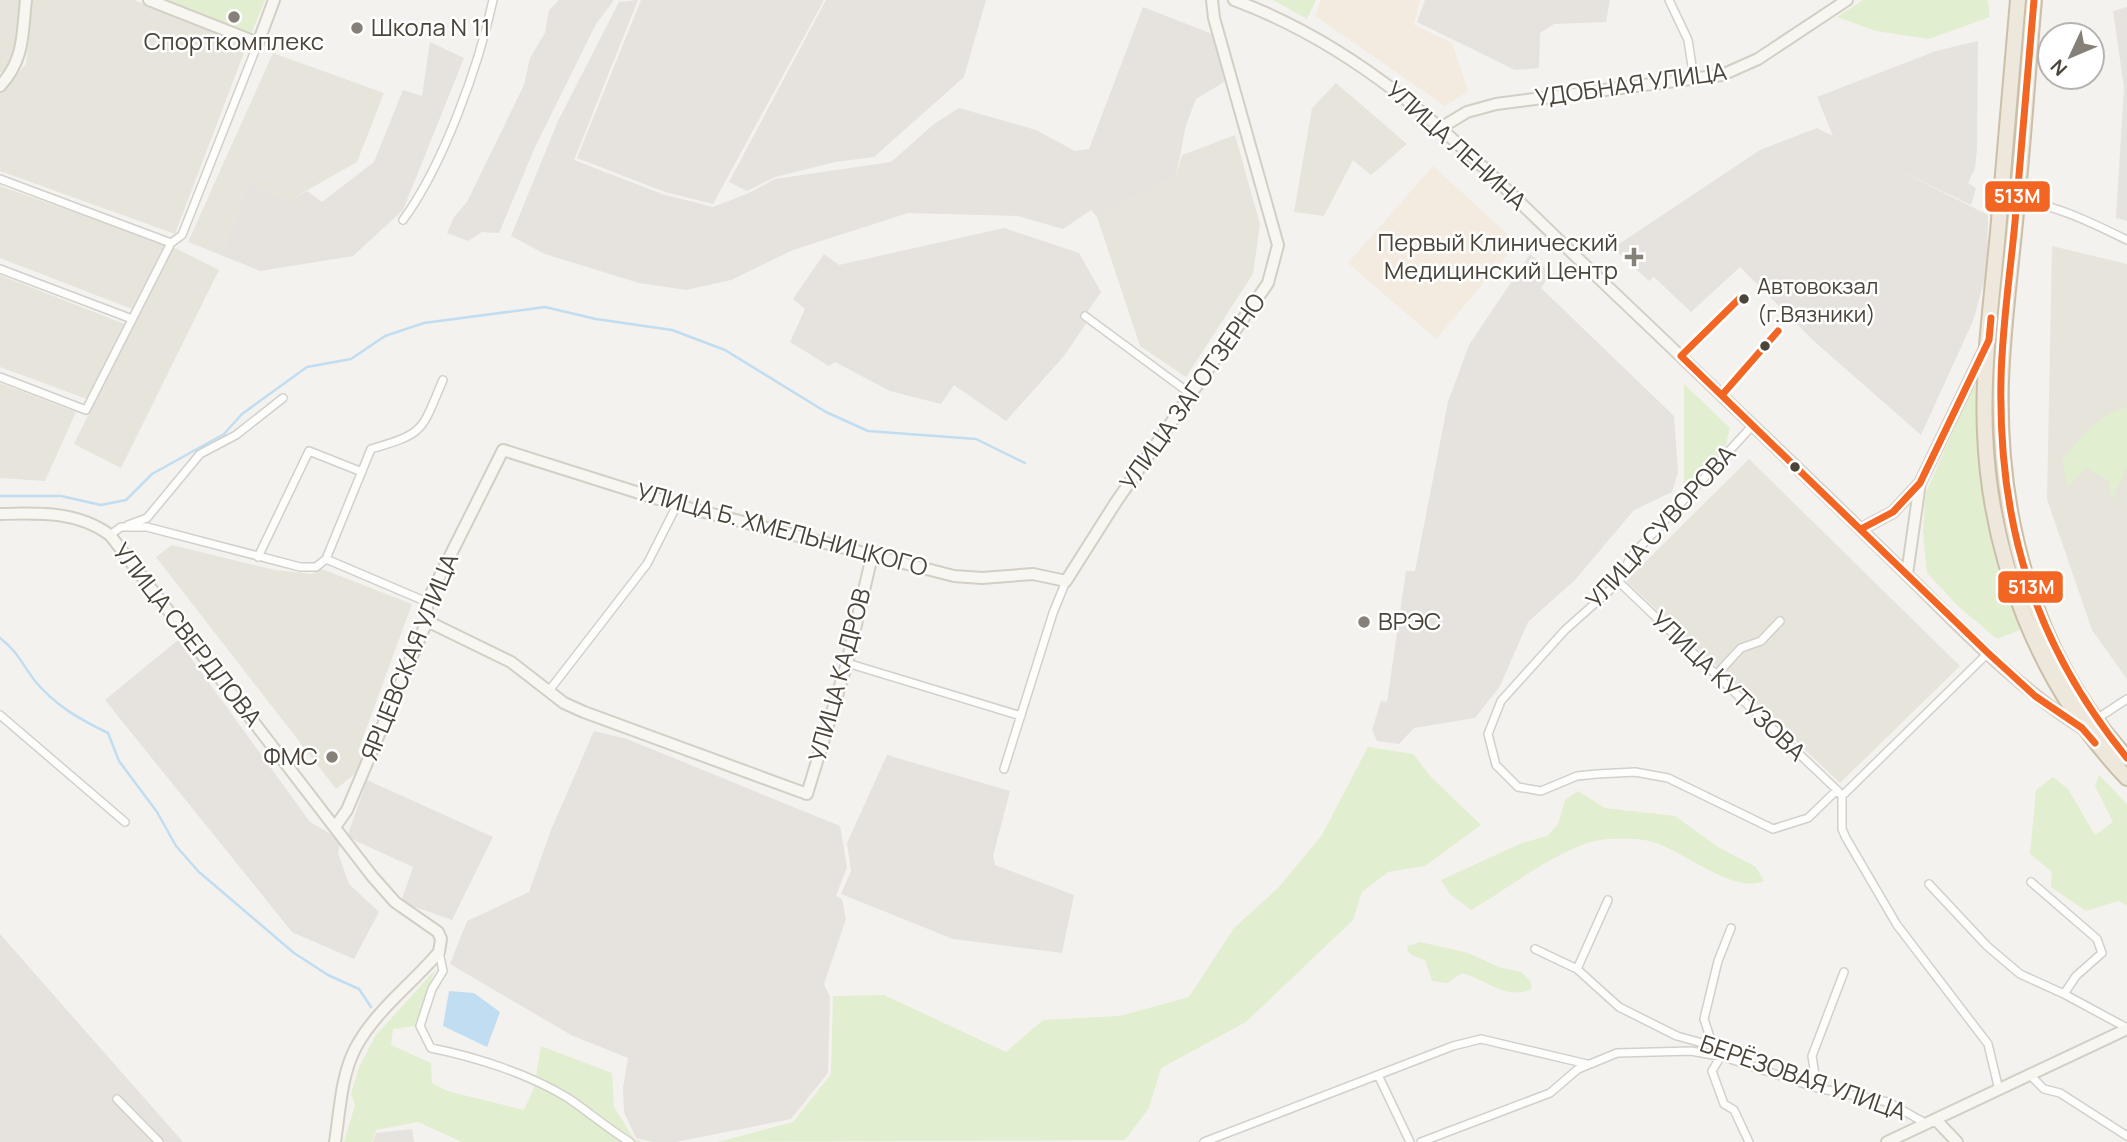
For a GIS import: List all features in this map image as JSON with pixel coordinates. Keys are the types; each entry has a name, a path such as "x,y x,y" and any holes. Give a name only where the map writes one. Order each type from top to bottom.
{"highway":[{"path":"2018,0 1989,340 1985,432 1993,512 2034,640 2063,698 2127,758"},
{"path":"2034,0 2001,381 2003,447 2010,517 2049,642 2088,724 2127,778"}],"main road":[{"path":"0,86 15,70 20,57 26,0"},
{"path":"149,0 258,43 274,0"},
{"name":"УЛИЦА ЗАГОТЗЕРНО","path":"1066,581 1116,502 1268,284 1278,245 1214,19 1212,0"},
{"name":"УЛИЦА ЛЕНИНА","path":"1234,0 1286,23 1364,67 1442,127 1754,424 1988,653 2035,696 2088,724"},
{"name":"УДОБНАЯ УЛИЦА","path":"1442,127 1467,112 1496,104 1722,75 1758,59 1847,0"},
{"path":"1907,574 1920,483 1989,340"},
{"name":"УЛИЦА Б. ХМЕЛЬНИЦКОГО","path":"503,450 677,505 954,576 982,578 1033,575 1066,581"},
{"name":"ЯРЦЕВСКАЯ УЛИЦА","path":"335,827 347,810 427,621 427,602 503,450"},
{"path":"1861,529 1893,512 1920,483"},
{"path":"1893,512 1906,513 1913,521"},
{"name":"УЛИЦА СВЕРДЛОВА","path":"0,514 60,514 79,518 110,536 396,902 438,932 441,939 439,952"},
{"name":"УЛИЦА КАДРОВ","path":"548,692 584,712 807,794 846,663 872,556"},
{"path":"427,621 511,662 548,692"},
{"path":"335,1142 345,1076 356,1047 372,1024 439,952"},
{"path":"1887,1142 2127,1028"},
{"path":"1931,1122 1957,1142"}],"street":[{"path":"403,220 424,192 470,79 493,0"},
{"path":"1669,0 1688,40 1694,79"},
{"path":"0,377 86,410 171,243 182,235 258,43"},
{"path":"0,179 171,243"},
{"path":"2017,200 2053,205 2097,223 2127,240"},
{"path":"0,269 132,319"},
{"path":"1085,316 1192,396"},
{"path":"121,527 147,527 300,567 316,567 327,559 371,449 411,437 422,429 443,380"},
{"path":"110,536 121,527 147,518 200,454 236,435 283,398"},
{"name":"УЛИЦА СУВОРОВА","path":"1754,424 1630,558 1619,582 1565,631 1501,701 1488,734 1496,765 1518,787 1541,790 1577,776 1635,772 1668,778 1773,829 1808,818 1840,793"},
{"path":"258,556 309,451 362,472"},
{"path":"548,692 647,564 677,505"},
{"path":"327,559 427,602"},
{"name":"УЛИЦА ЗАГОТЗЕРНО","path":"1004,769 1053,613 1066,581"},
{"name":"УЛИЦА КУТУЗОВА","path":"1619,582 1840,793"},
{"path":"1716,675 1741,648 1761,640 1780,621"},
{"path":"1988,653 1840,793 1842,829 1846,838 1897,925 1988,1044 1999,1090"},
{"path":"846,663 1021,716"},
{"path":"2088,724 2127,699"},
{"path":"0,715 125,822"},
{"path":"2031,882 2097,939 2102,953 2076,976 2064,993"},
{"path":"1929,884 1987,946 2020,974 2064,993 2127,1028"},
{"path":"1577,969 1608,900"},
{"path":"1713,1046 1704,1020 1718,961 1731,928"},
{"name":"БЕРЁЗОВАЯ УЛИЦА","path":"1535,949 1577,969 1619,1007 1677,1037 1713,1046 1724,1057 1817,1088 1888,1102 1931,1122"},
{"path":"439,952 443,971 432,989 420,1026 431,1048 515,1074 567,1098 630,1142"},
{"path":"1817,1088 1812,1056 1844,972"},
{"path":"1204,1142 1452,1045 1480,1039 1587,1064"},
{"path":"1421,1142 1550,1093 1587,1064 1618,1053 1691,1051 1724,1057"},
{"path":"1724,1057 1712,1071 1724,1104 1734,1110 1749,1142"},
{"path":"1378,1075 1410,1142"},
{"path":"2030,1075 2044,1089 2060,1093 2127,1136"},
{"path":"117,1099 159,1142"}],"shaded area":[{"path":"0,0 20,0 18,62 0,73"},
{"path":"32,0 134,0 247,45 175,234 0,171 0,94 26,64"},
{"path":"559,0 614,0 596,24 535,147 499,233 482,232 468,241 447,233 454,217 467,202 524,85 530,58 545,33 549,10"},
{"path":"638,0 574,160 662,194 713,207 775,179 891,162 934,124 959,108 1036,130 1075,151 1089,149 1143,7 1215,35 1224,82 1196,99 1186,125 1176,177 1097,217 1091,210 1063,229 1018,216 908,213 793,250 731,280 686,290 639,283 545,254 511,236 558,121 619,2"},
{"path":"641,0 824,0 713,204 665,192 577,158"},
{"path":"826,0 986,0 964,77 874,157 835,162 775,177 747,191 729,182"},
{"path":"1321,0 1420,0 1414,25 1452,43 1468,91 1445,106 1315,16"},
{"path":"1425,0 1610,0 1606,22 1554,24 1540,33 1539,68 1515,70 1417,22"},
{"path":"2127,7 2127,221 2116,218 2124,87 2113,11"},
{"path":"1978,41 1977,149 1975,168 1968,183 1976,188 1971,205 1890,166 1988,215 1987,271 1973,321 1921,435 1815,342 1740,267 1691,312 1654,277 1649,281 1613,248 1760,150 1817,128 1833,136 1817,97 1936,51"},
{"path":"430,42 464,58 403,210 353,256 260,271 221,255 248,183 288,201 307,191 322,202 374,162 403,90 422,96"},
{"path":"273,53 384,93 357,162 288,201 248,183 221,255 188,242"},
{"path":"1336,83 1407,144 1371,175 1353,160 1324,216 1294,212 1312,108"},
{"path":"1235,135 1260,224 1253,274 1186,377 1140,346 1097,217 1176,177 1182,155"},
{"path":"1433,166 1517,243 1436,339 1348,263"},
{"path":"0,186 165,244 132,309 0,258"},
{"path":"1004,228 1079,253 1101,292 1083,318 1087,322 1064,356 1006,421 954,385 941,404 890,391 835,362 829,366 790,342 805,309 793,299 824,254 839,265"},
{"path":"171,246 219,270 121,468 74,444"},
{"path":"2052,246 2127,264 2127,679 2092,630 2047,499"},
{"path":"1530,254 1551,273 1541,288 1674,416 1678,472 1672,492 1634,510 1575,580 1528,622 1500,686 1475,718 1414,728 1399,744 1377,741 1372,730 1381,701 1387,702 1406,571 1415,571 1448,402 1469,345"},
{"path":"0,275 127,325 87,399 0,367"},
{"path":"0,383 76,412 45,481 0,478"},
{"path":"1749,459 1960,666 1840,783 1626,581"},
{"path":"172,545 275,570 312,574 322,569 412,604 358,751 365,766 336,789 156,557"},
{"path":"178,640 310,822 341,840 338,853 349,884 379,912 354,959 292,932 105,700"},
{"path":"594,731 627,739 840,826 847,867 836,896 842,899 846,919 824,984 830,997 828,1073 791,1119 676,1142 653,1142 636,1138 624,1112 623,1088 628,1058 571,1035 450,964 467,921 529,892 551,830"},
{"path":"887,755 1010,791 993,856 995,865 1074,895 1062,953 953,939 841,894 851,871 847,843"},
{"path":"367,780 493,837 452,920 401,902 413,867 347,837"},
{"path":"0,934 183,1142 0,1142"},
{"path":"412,1129 414,1142 373,1142 376,1133"}],"green space":[{"name":"Спорткомплекс","path":"167,0 265,0 251,34"},
{"path":"1273,0 1316,0 1307,19"},
{"path":"1863,0 1988,0 1990,17 1929,39 1876,31 1837,17"},
{"path":"1684,384 1730,428 1725,448 1684,488"},
{"path":"1973,385 1980,388 1978,455 1989,519 2020,630 1997,639 1958,606 1927,573 1923,533 1925,495"},
{"path":"2127,407 2127,467 2112,501 2108,480 2086,468 2068,487 2062,461 2098,421"},
{"path":"1368,747 1413,754 1431,777 1481,825 1425,866 1388,872 1362,892 1353,920 1246,1022 1161,1068 1149,1108 1125,1140 718,1142 793,1122 831,1074 833,996 884,995 1006,1052 1043,1020 1120,1016 1189,997 1234,928 1279,887 1322,835"},
{"path":"2099,775 2127,804 2127,905 2118,901 2086,911 2051,887 2052,872 2030,854 2036,790 2053,777 2068,789 2095,835 2113,822 2095,786"},
{"path":"1578,791 1605,808 1675,816 1718,847 1756,867 1764,881 1752,884 1739,882 1710,871 1656,843 1638,839 1614,839 1574,848 1471,910 1450,894 1441,880 1522,843 1547,836 1558,824 1565,800"},
{"path":"1420,942 1468,953 1499,967 1521,972 1530,981 1532,989 1523,992 1505,991 1462,973 1447,983 1432,981 1425,960 1413,956 1407,950 1408,946"},
{"path":"435,970 415,1026 393,1029 391,1045 431,1063 432,1083 447,1091 524,1110 534,1088 541,1046 612,1073 614,1107 634,1139 643,1142 462,1142 418,1122 376,1130 372,1142 344,1142 355,1105 351,1094 359,1067 376,1035"}],"water":[{"path":"449,991 474,993 500,1012 487,1047 443,1026"}],"waterway":[{"path":"0,496 61,496 101,505 126,500 152,474 224,434 242,414 307,367 351,359 385,336 424,323 545,307 596,319 672,330 725,350 826,412 868,431 976,439 1025,463"},
{"path":"0,638 16,653 35,681 51,698 108,733 119,761 157,812 176,846 199,872 294,953 328,975 359,989 371,1007"}],"transit line":[{"name":"513М","path":"2034,0 2002,360 2002,434 2006,485 2015,534 2028,581 2046,627 2068,672 2127,758"},
{"name":"513М","path":"1744,299 1740,298 1681,356 1988,653 2035,696 2082,728 2095,743"},
{"name":"513М","path":"1861,529 1893,512 1920,483 1989,340 1991,318"},
{"name":"513М","path":"1722,395 1778,331"}],"place":[{"name":"Спорткомплекс","path":"234,17"},
{"name":"Школа N 11","path":"357,28"},
{"name":"Первый Клинический Медицинский Центр","path":"1634,257"},
{"name":"Автовокзал (г.Вязники)","path":"1744,299"},
{"name":"ВРЭС","path":"1364,622"},
{"name":"ФМС","path":"332,757"}]}
